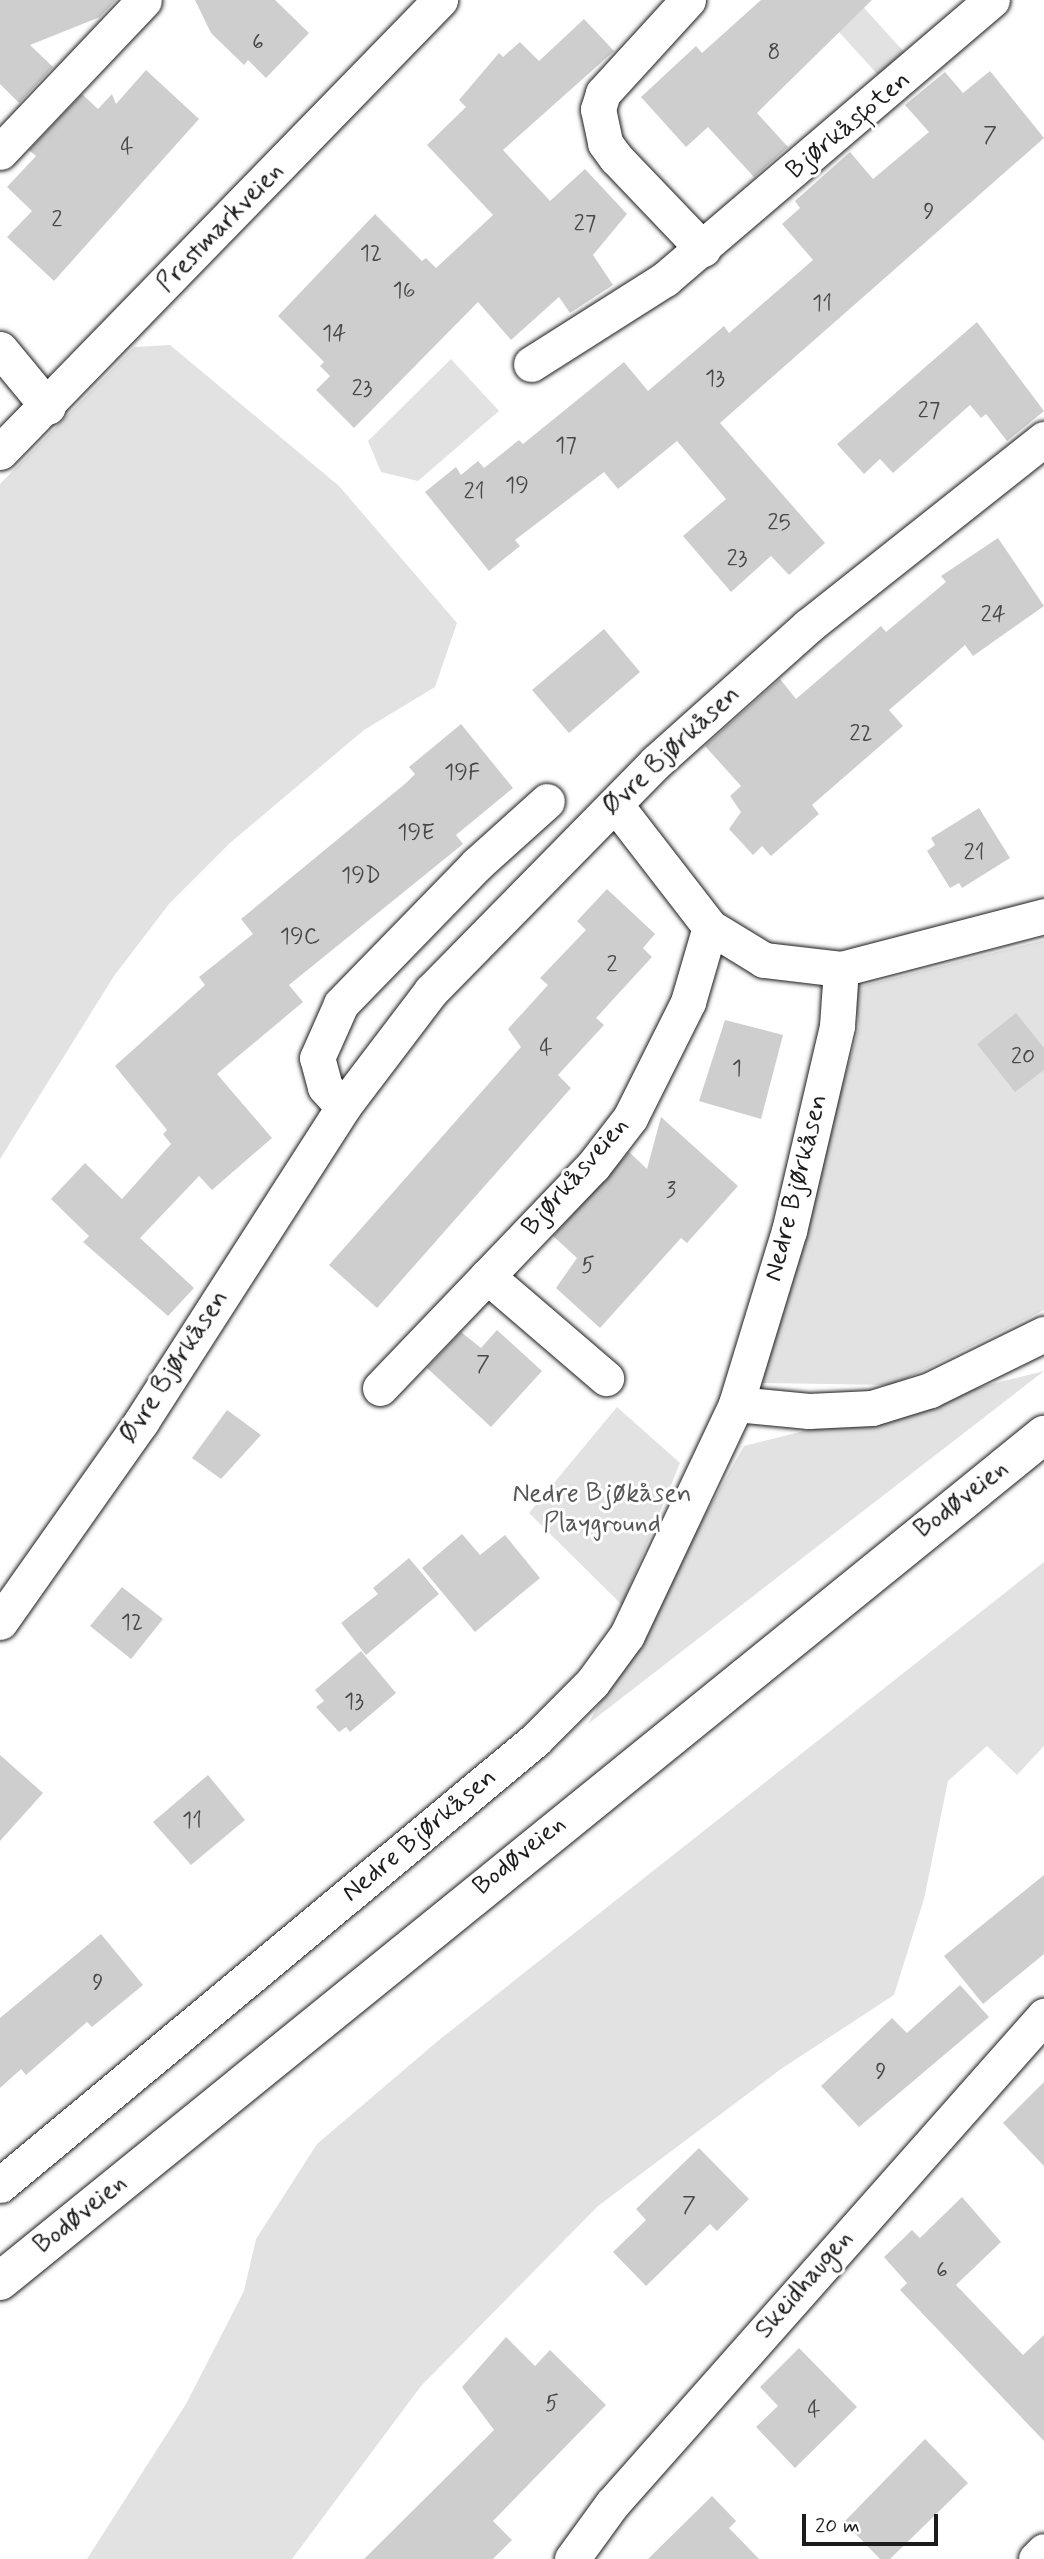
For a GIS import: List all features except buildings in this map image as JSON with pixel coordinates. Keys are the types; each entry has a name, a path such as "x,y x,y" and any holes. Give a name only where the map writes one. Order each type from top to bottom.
{"main road":[{"name":"Bodøveien","path":"0,2281 777,1646 1044,1435"}],"street":[{"path":"0,152 144,0"},
{"name":"Prestmarkveien","path":"0,452 48,407 440,0"},
{"path":"688,0 603,93 598,109 602,135 616,158 703,248"},
{"name":"Bjørkåsfoten","path":"531,365 581,337 703,248 992,0"},
{"path":"0,349 48,407"},
{"name":"Øvre Bjørkåsen","path":"0,1622 141,1422 344,1107 431,991 615,804 808,626 1044,439"},
{"path":"344,1107 325,1087 317,1058 341,1004 477,864 547,801"},
{"path":"615,804 710,927 764,960 841,969 1044,916"},
{"name":"Bjørkåsveien","path":"380,1388 593,1166 630,1118 688,1002 710,927"},
{"name":"Nedre Bjørkåsen","path":"0,2185 535,1740 592,1683 627,1634 736,1404 789,1231 837,1026 841,969"},
{"path":"487,1276 606,1378"},
{"path":"736,1404 809,1411 872,1408 930,1390 1044,1334"},
{"name":"Skeidhaugen","path":"572,2559 612,2504 1044,2016"},
{"path":"1036,2559 1044,2551"}],"green space":[{"path":"810,0 857,0 905,53 878,75"},
{"path":"170,345 339,486 457,623 435,687 364,730 230,843 169,904 114,976 0,1159 0,484 134,347"},
{"path":"451,359 499,411 418,481 381,472 368,441"},
{"path":"1044,940 1044,1310 893,1385 757,1383 859,1027 854,988"},
{"path":"1044,1371 588,1724 744,1446"},
{"name":"Nedre Bjøkåsen Playground","path":"617,1407 680,1463 622,1605 529,1513"},
{"path":"1044,1562 1044,1746 1017,1775 987,1746 948,1781 924,1899 894,1995 781,2069 598,2206 421,2386 292,2559 87,2559 186,2404 244,2291 256,2239 317,2144 439,2040"}]}
